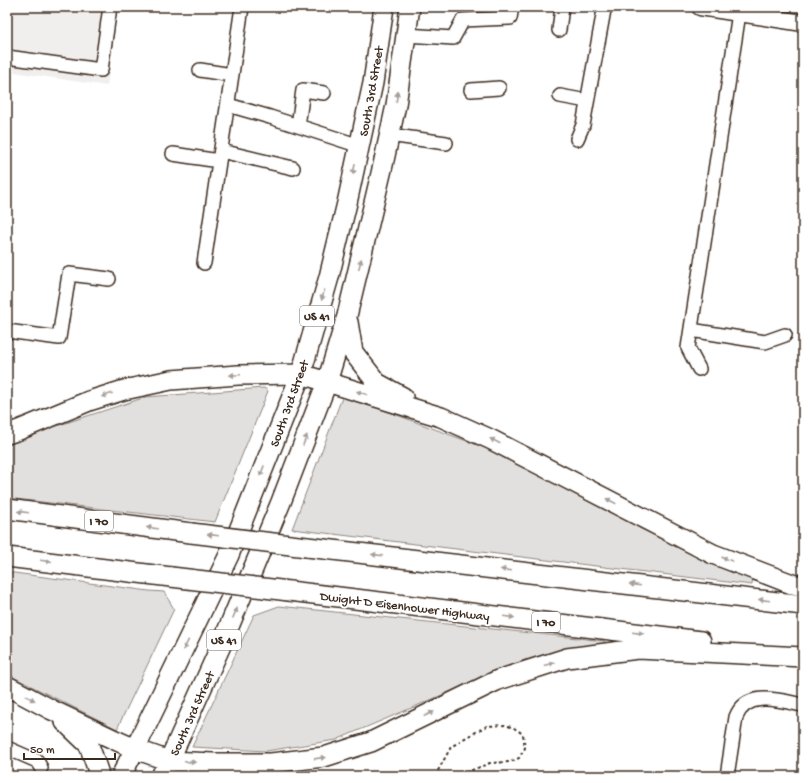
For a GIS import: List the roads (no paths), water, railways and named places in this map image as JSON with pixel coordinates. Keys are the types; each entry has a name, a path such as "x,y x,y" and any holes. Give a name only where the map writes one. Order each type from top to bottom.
{"highway":[{"name":"South 3rd Street","path":"121,776 229,555 300,374 329,277 347,203 373,83 384,7"},
{"name":"South 3rd Street","path":"165,768 226,634 281,502 327,382 347,316 367,236 396,105 410,7"},
{"path":"347,316 353,352 377,383 441,417 490,439 713,554 792,584 803,586"},
{"path":"7,434 89,401 124,390 171,380 238,375 300,374 441,417"},
{"name":"I 70","path":"7,510 307,547 803,604"},
{"name":"Dwight D Eisenhower Highway","path":"7,557 803,653"},
{"path":"7,686 52,710 135,749 165,768 213,763 271,764 324,757 370,742 498,680 567,658 638,649 803,657"},
{"path":"52,710 89,745 99,776"}],"main road":[{"path":"710,8 803,23"}],"street":[{"path":"7,57 101,70 110,7 107,7"},
{"path":"204,263 242,7"},
{"path":"406,35 453,38 464,20 510,18 512,7"},
{"path":"559,30 562,7"},
{"path":"578,139 583,125 604,10 606,7"},
{"path":"699,369 688,348 739,13"},
{"path":"200,70 232,75"},
{"path":"472,90 499,88"},
{"path":"298,126 303,90 324,93"},
{"path":"560,96 587,101"},
{"path":"228,105 360,146"},
{"path":"389,135 446,143"},
{"path":"172,154 220,156 293,168"},
{"path":"7,331 59,338 69,274 108,279"},
{"path":"691,330 764,342 784,335"},
{"path":"727,776 736,717 739,710 747,703 756,699 769,699 803,705"},
{"path":"7,748 37,761 41,768"}]}
